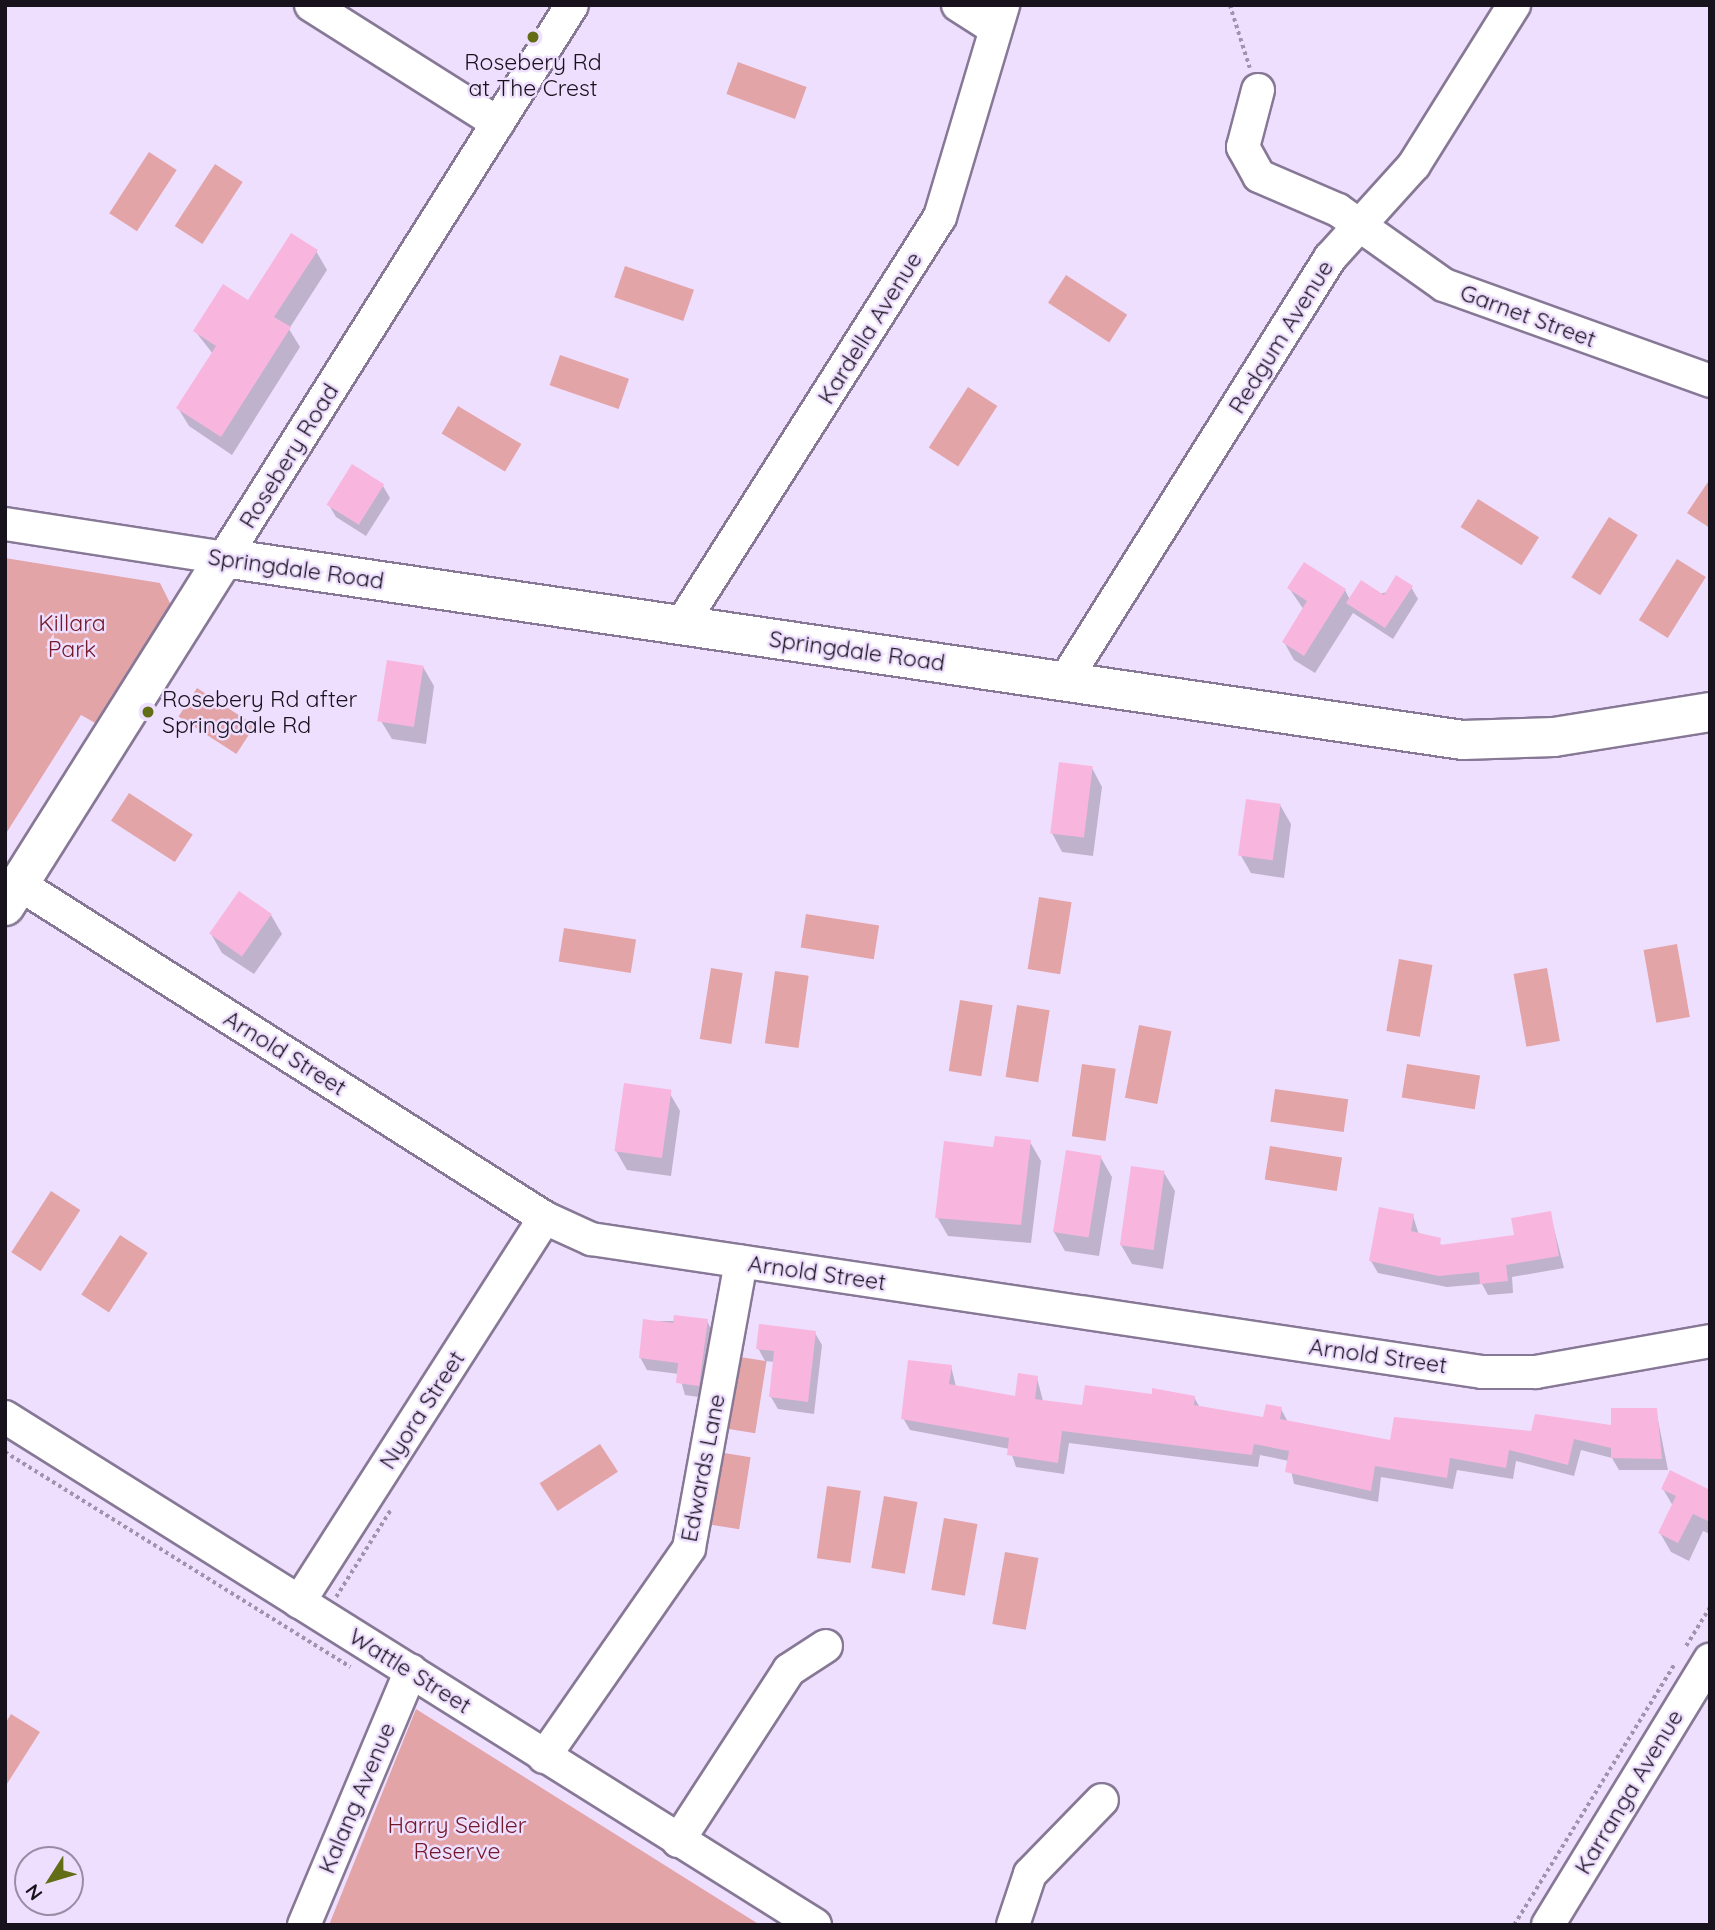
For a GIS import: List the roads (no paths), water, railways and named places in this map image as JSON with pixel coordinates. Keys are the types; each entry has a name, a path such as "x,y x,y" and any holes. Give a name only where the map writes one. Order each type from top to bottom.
{"main road":[{"name":"Springdale Road","path":"224,558 1463,740 1555,737 1710,712"},
{"name":"Rosebery Road","path":"12,895 224,558"}],"street":[{"path":"312,5 498,123"},
{"name":"Rosebery Road","path":"224,558 572,5"},
{"path":"958,5 998,17"},
{"name":"Redgum Avenue","path":"1064,682 1330,258 1414,165 1514,5"},
{"name":"Kardella Avenue","path":"681,625 940,217 998,17"},
{"name":"Garnet Street","path":"1258,89 1243,148 1250,168 1359,226 1444,285 1710,381"},
{"name":"Springdale Road","path":"5,524 224,558"},
{"name":"Arnold Street","path":"12,895 545,1218 591,1240 1482,1372 1536,1372 1710,1341"},
{"name":"Nyora Street","path":"299,1602 545,1218"},
{"name":"Edwards Lane","path":"544,1757 689,1548 741,1262"},
{"name":"Wattle Street","path":"5,1417 815,1925"},
{"path":"678,1841 789,1670 826,1646"},
{"name":"Karranga Avenue","path":"1548,1925 1710,1660"},
{"name":"Kalang Avenue","path":"304,1925 411,1671"},
{"path":"1013,1925 1030,1874 1102,1800"}],"place":[{"name":"Rosebery Rd at The Crest","path":"533,37"},
{"name":"Rosebery Rd after Springdale Rd","path":"148,712"}],"park label":[{"name":"Killara Park","path":"72,636"},
{"name":"Harry Seidler Reserve","path":"457,1838"}]}
